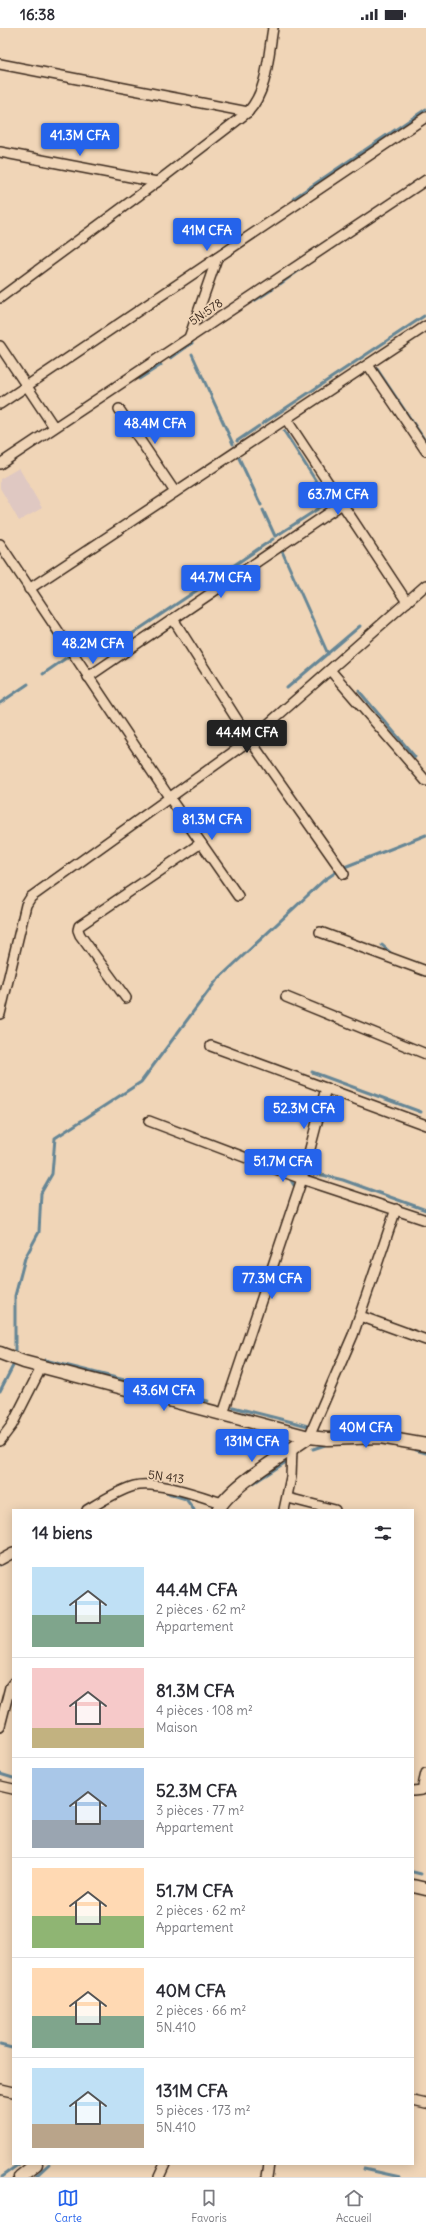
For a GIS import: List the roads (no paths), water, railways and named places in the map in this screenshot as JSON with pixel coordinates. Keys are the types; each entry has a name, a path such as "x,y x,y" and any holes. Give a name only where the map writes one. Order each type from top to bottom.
{"main road":[{"path":"0,1353 24,1362 309,1437 328,1439 380,1437 426,1445"},
{"path":"220,1506 234,1490 309,1437"},
{"path":"414,1886 426,1889"},
{"path":"20,2177 35,2165"}],"street":[{"path":"0,298 157,182 248,112 258,101 262,88 273,28"},
{"path":"0,64 248,112"},
{"path":"0,404 26,385 426,117"},
{"path":"0,152 157,182"},
{"name":"5N.578","path":"0,464 426,180"},
{"path":"189,338 217,258"},
{"path":"30,588 426,326"},
{"path":"0,346 54,427"},
{"path":"368,364 426,451"},
{"path":"119,409 175,492"},
{"path":"286,419 407,602"},
{"path":"88,677 342,504"},
{"path":"0,544 169,798 238,896"},
{"path":"0,1014 26,905 31,897 250,740 426,586"},
{"path":"173,619 250,740 344,874"},
{"path":"330,670 426,782"},
{"path":"126,998 80,935 78,930 79,926 201,843"},
{"path":"320,932 426,971"},
{"path":"286,997 426,1054"},
{"path":"211,1046 426,1126"},
{"path":"222,1414 302,1179 326,1088"},
{"path":"149,1121 302,1179 426,1220"},
{"path":"309,1437 360,1316 396,1209"},
{"path":"360,1316 426,1340"},
{"path":"0,1441 12,1425 42,1366"},
{"path":"284,1509 288,1498 292,1464 292,1449"},
{"name":"5N 413","path":"89,1509 119,1492 136,1486 168,1488 220,1506"},
{"path":"288,1498 331,1509"},
{"path":"0,1560 12,1554"},
{"path":"0,1726 12,1684"},
{"path":"414,1791 422,1790 426,1773"},
{"path":"0,1786 12,1789"},
{"path":"0,2090 12,2092"},
{"path":"414,2101 426,2104"},
{"path":"159,2177 165,2165"},
{"path":"267,2177 269,2165"}],"waterway":[{"path":"392,132 426,109"},
{"path":"294,198 390,133"},
{"path":"280,284 301,269"},
{"path":"254,301 273,289"},
{"path":"262,424 424,316"},
{"path":"171,358 192,343"},
{"path":"192,354 233,444"},
{"path":"139,379 161,365"},
{"path":"377,369 426,442"},
{"path":"237,441 259,426"},
{"path":"276,536 324,505 328,500 284,431"},
{"path":"238,456 261,505"},
{"path":"263,510 275,536"},
{"path":"120,642 273,539"},
{"path":"281,549 328,654"},
{"path":"22,584 31,598"},
{"path":"287,688 360,626"},
{"path":"43,674 69,656 51,629"},
{"path":"0,703 28,684"},
{"path":"359,691 415,757"},
{"path":"15,1356 15,1296 25,1258 39,1232 41,1193 52,1174 55,1138 141,1082 216,981 323,881 342,868 426,835"},
{"path":"382,945 394,956"},
{"path":"312,1072 421,1112"},
{"path":"314,1173 343,1180 426,1210"},
{"path":"289,1177 295,1187"},
{"path":"45,1360 208,1401"},
{"path":"0,1391 15,1362"},
{"path":"233,1407 312,1427"},
{"path":"313,1449 328,1444"},
{"path":"416,1450 426,1453"},
{"path":"252,1484 289,1460"},
{"path":"164,1491 171,1494"},
{"path":"173,1495 186,1499 193,1509"},
{"path":"0,1565 6,1562"},
{"path":"0,1774 12,1778"},
{"path":"414,1872 421,1874"},
{"path":"0,2045 12,2048"},
{"path":"1,2177 18,2165"},
{"path":"35,2177 48,2165"},
{"path":"364,2169 400,2177"}]}
